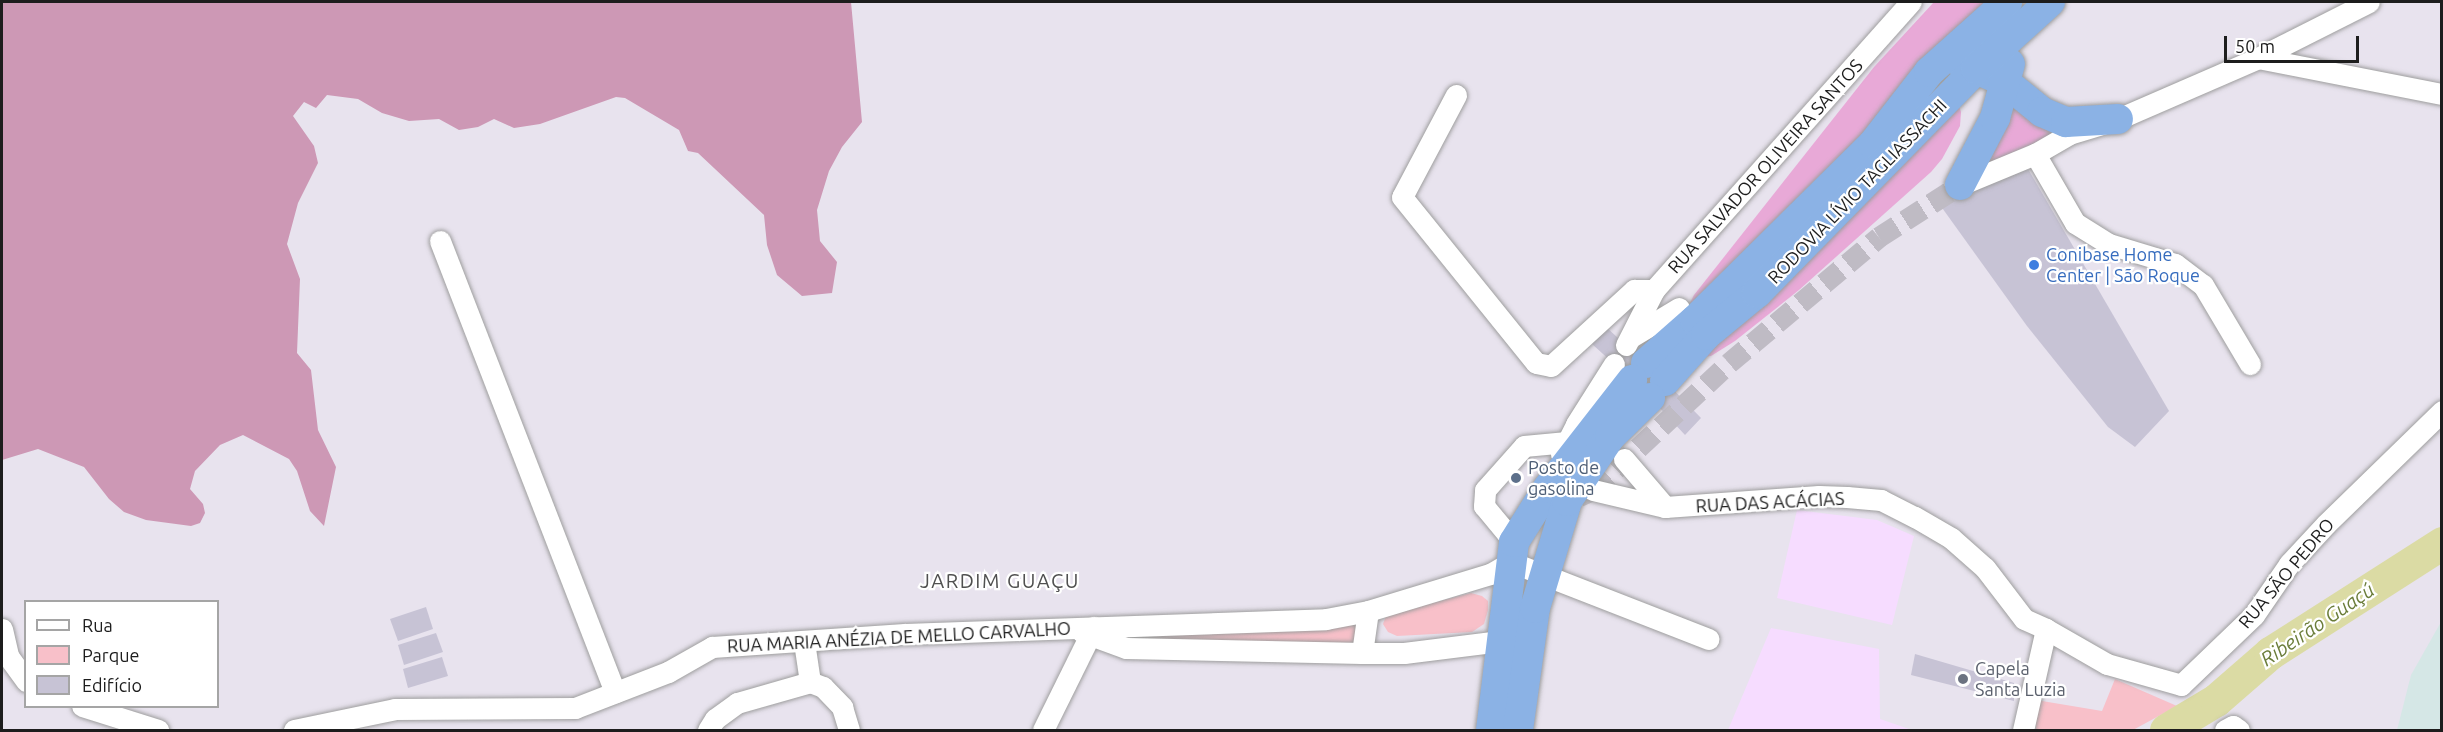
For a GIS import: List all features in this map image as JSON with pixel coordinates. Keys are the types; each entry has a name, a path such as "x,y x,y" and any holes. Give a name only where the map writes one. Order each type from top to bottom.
{"highway":[{"name":"RODOVIA LÍVIO TAGLIASSACHI","path":"1637,367 1687,314 1873,144 1929,72 2007,2"},
{"name":"RODOVIA LÍVIO TAGLIASSACHI","path":"1637,367 1706,335 1757,293 1977,69 2050,2"},
{"path":"1960,185 1995,118 2004,81 2025,27"},
{"path":"1929,72 1949,63 1963,64 2004,81 2042,112 2067,122 2118,119"},
{"path":"1491,730 1500,641 1513,552 1548,488 1637,367"},
{"path":"1518,730 1535,608 1567,501 1610,436 1637,367"}],"street":[{"name":"RUA SALVADOR OLIVEIRA SANTOS","path":"1548,488 1567,442 1637,367 1654,290 1911,2"},
{"path":"1960,185 2035,154 2069,134 2118,119 2258,58 2369,2"},
{"path":"2258,58 2442,94"},
{"path":"1456,95 1402,197 1536,363 1551,366 1634,290 1654,290 1687,314"},
{"path":"2035,154 2075,223 2109,244 2175,264 2203,285 2250,364"},
{"path":"440,241 615,692"},
{"name":"RUA SÃO PEDRO","path":"2181,685 2254,615 2289,564 2326,524 2442,411"},
{"path":"1567,442 1524,446 1485,490 1484,506 1513,552 1544,575 1708,639"},
{"path":"1624,459 1665,507"},
{"name":"RUA DAS ACÁCIAS","path":"1593,490 1665,507 1819,496 1881,500 1951,538 1985,568 2024,619 2107,664 2181,685"},
{"name":"RUA MARIA ANÉZIA DE MELLO CARVALHO","path":"294,730 395,709 575,708 668,672 712,647 905,634 1086,630 1326,619 1368,610 1490,574 1513,552"},
{"path":"1362,653 1368,610"},
{"path":"2,629 8,656 24,678"},
{"path":"1043,730 1086,630 1126,648 1404,653 1500,641 1530,645"},
{"path":"2023,730 2046,630"},
{"path":"804,642 810,682"},
{"path":"708,730 714,718 737,703 810,682 823,687 842,707 849,730"},
{"path":"88,708 158,730"}],"shaded area":[{"path":"2,2 851,2 862,122 842,147 829,171 817,210 820,241 837,262 832,293 802,296 777,275 767,245 764,215 698,153 688,151 679,130 625,98 616,97 540,124 514,128 494,119 478,127 459,130 439,119 409,121 382,113 358,99 327,95 316,108 304,102 293,116 314,146 318,163 298,203 287,244 300,279 297,353 311,370 318,430 336,467 324,526 310,511 297,471 289,459 243,435 220,445 195,471 190,489 203,504 205,513 200,523 191,526 146,520 124,512 109,499 84,467 38,449 2,460"},
{"path":"1934,2 1983,2 1991,5 1708,303 1692,308 1690,303 1694,295 1874,67"},
{"path":"2010,101 2065,130 1979,167"},
{"path":"1958,103 1961,112 1960,126 1942,159 1931,172 1799,290 1735,341 1711,356 1703,357"},
{"path":"1797,510 1877,520 1914,536 1892,625 1777,598"},
{"path":"2441,622 2441,730 2397,730 2411,675"},
{"path":"1771,628 1879,649 1880,719 1912,730 1728,730"}],"green space":[{"path":"1471,593 1482,596 1488,601 1484,624 1472,632 1397,636 1388,632 1383,624 1386,616 1394,613"},
{"path":"1359,621 1357,645 1128,639 1128,635"},
{"path":"2115,679 2177,706 2133,730 2036,730 2036,700 2102,711"}],"building":[{"name":"Conibase Home Center | São Roque","path":"2024,162 2169,411 2135,447 2108,427 2027,326 1940,205"},
{"path":"1606,327 1661,377 1701,418 1685,435 1645,392 1592,344"},
{"path":"426,607 433,629 398,641 390,619"},
{"path":"436,633 443,652 404,665 398,645"},
{"name":"Capela Santa Luzia","path":"1915,654 2014,683 2014,701 1911,675"},
{"path":"442,657 448,676 408,688 403,669"}],"waterway":[{"name":"Ribeirão Guaçú","path":"2166,730 2216,700 2270,653 2442,543"}],"tunnel":[{"path":"1579,496 1593,490 1729,363 1879,237 1960,185"}],"place":[{"name":"Conibase Home Center | São Roque","path":"2034,265"},
{"name":"Posto de gasolina","path":"1516,478"},
{"name":"Capela Santa Luzia","path":"1963,679"}],"district":[{"name":"JARDIM GUAÇU","path":"1000,580"}]}
